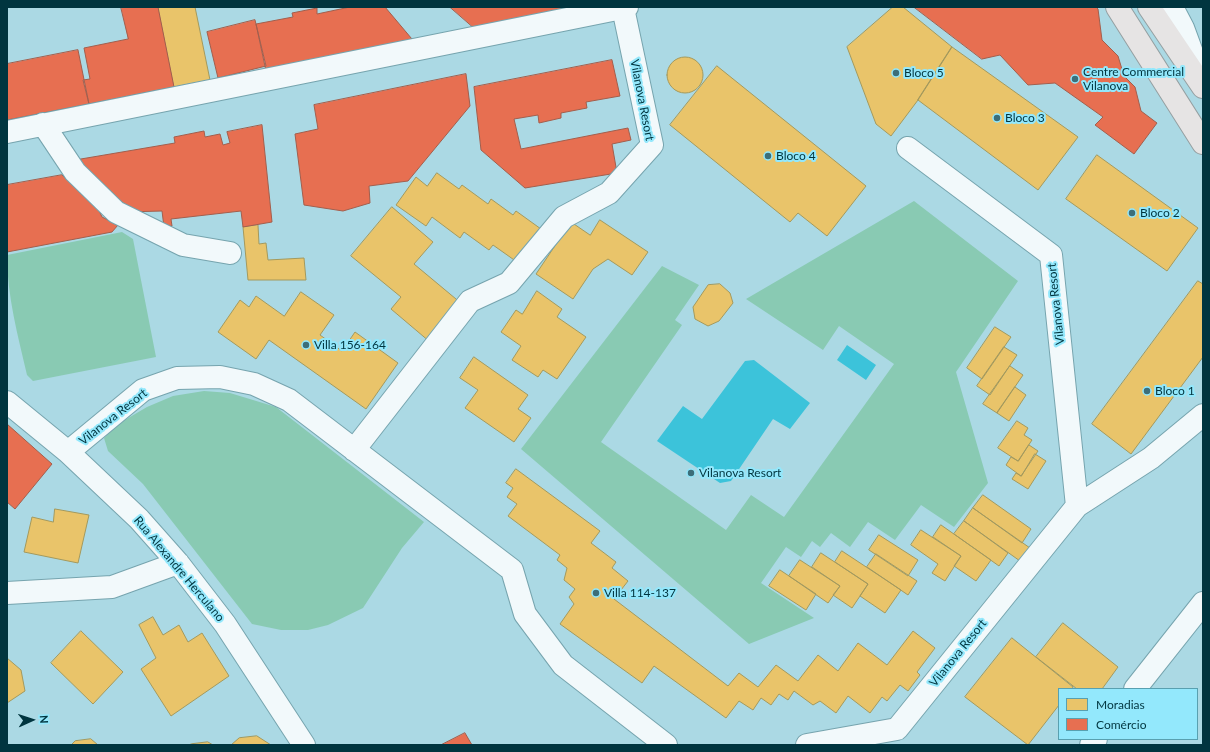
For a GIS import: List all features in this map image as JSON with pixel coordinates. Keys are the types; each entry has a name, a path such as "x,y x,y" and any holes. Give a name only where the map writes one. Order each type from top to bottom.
{"main road":[{"path":"1117,7 1203,143"},
{"path":"1149,7 1203,87"}],"street":[{"path":"7,132 625,7"},
{"name":"Vilanova Resort","path":"354,450 470,302 509,283 564,217 609,193 652,145 625,7"},
{"path":"1172,7 1183,28 1203,83"},
{"path":"43,124 75,172 116,212 183,245 230,253"},
{"name":"Vilanova Resort","path":"908,148 1051,255 1077,506"},
{"name":"Vilanova Resort","path":"68,452 143,390 177,378 220,377 254,384 289,400 512,570 525,614 563,666 666,745"},
{"name":"Rua Alexandre Herculano","path":"7,402 68,452 139,519 178,564 224,624 304,745"},
{"name":"Vilanova Resort","path":"808,745 897,729 1077,506 1152,458 1203,415"},
{"path":"7,593 112,587 178,564"},
{"path":"1136,688 1203,603"}],"green space":[{"path":"914,201 1018,281 956,372 988,483 954,527 921,505 895,540 868,522 850,547 831,533 820,547 812,541 801,557 786,547 761,583 814,618 749,644 521,449 662,266 699,285 675,320 682,325 601,442 726,530 751,495 784,517 894,364 839,326 823,350 746,299"},
{"path":"122,232 133,239 156,357 33,381 27,375 14,316 7,270 7,255"},
{"path":"204,391 230,393 276,407 424,522 402,548 363,608 328,625 308,630 281,630 252,624 143,484 108,451 104,438 118,424 147,407 173,396"}],"water":[{"path":"847,345 876,365 866,380 837,360"},
{"path":"754,360 810,403 790,429 773,419 731,481 720,483 657,441 683,406 702,419 745,361"}],"building: Moradias":[{"path":"158,7 195,7 210,80 174,87"},
{"name":"Bloco 5","path":"893,7 903,7 952,47 918,100 891,136 876,124 847,47"},
{"name":"Bloco 3","path":"952,47 1078,137 1038,190 918,100"},
{"path":"689,57 698,62 702,68 702,82 698,88 689,93 681,93 672,88 668,82 667,71 672,62 678,58"},
{"name":"Bloco 4","path":"717,66 866,186 827,236 798,213 790,222 670,125"},
{"name":"Bloco 2","path":"1097,155 1198,228 1167,271 1066,199"},
{"path":"437,173 459,189 462,185 488,204 491,199 513,215 516,211 541,229 517,262 493,245 489,250 464,232 460,238 432,217 426,226 396,205 416,177 427,186"},
{"path":"392,207 433,242 414,264 462,304 430,342 391,309 401,297 351,256"},
{"path":"600,220 648,252 632,275 608,259 593,269 573,299 536,274 571,222 590,235"},
{"path":"258,225 259,244 266,243 268,260 304,258 306,280 248,280 243,227"},
{"name":"Bloco 1","path":"1198,281 1203,284 1203,357 1131,454 1092,424"},
{"path":"720,284 730,293 733,303 719,321 708,326 695,319 693,307 708,285"},
{"path":"537,291 562,309 557,317 586,337 557,379 543,370 538,377 512,360 521,346 501,332 516,310 522,314"},
{"name":"Villa 156-164","path":"301,292 334,315 320,335 342,351 355,332 398,363 366,409 269,340 256,359 218,332 240,300 249,307 256,296 284,316"},
{"path":"995,327 1011,337 982,379 967,368"},
{"path":"1004,347 1017,355 990,395 977,386"},
{"path":"474,357 528,395 518,409 531,418 514,442 465,408 478,390 460,378"},
{"path":"1010,366 1023,375 997,413 983,404"},
{"path":"1015,387 1026,395 1009,421 997,413"},
{"path":"1017,421 1028,428 1024,435 1032,440 1018,461 998,448"},
{"path":"1029,445 1038,451 1021,476 1006,465 1011,457 1018,461"},
{"path":"1035,454 1046,461 1028,489 1012,479 1016,473 1021,476"},
{"name":"Villa 114-137","path":"516,469 600,531 591,543 616,562 612,568 628,581 614,599 728,686 739,673 758,687 776,665 798,681 818,655 838,671 858,643 887,665 913,631 935,648 917,672 920,675 908,691 900,685 887,701 882,697 870,713 848,696 836,713 820,701 813,705 794,691 788,700 779,694 771,705 761,698 753,710 739,701 726,718 654,666 642,683 560,624 574,604 569,597 575,589 564,580 567,568 557,560 560,555 508,516 517,504 507,497 513,488 506,483"},
{"path":"983,495 1031,529 1022,543 973,508"},
{"path":"973,508 1030,548 1020,561 964,521"},
{"path":"55,509 89,515 78,563 24,552 32,517 53,522"},
{"path":"964,521 1008,553 999,566 954,534"},
{"path":"941,525 991,560 976,581 954,566 961,556 933,537"},
{"path":"921,530 961,556 945,581 932,573 938,564 911,545"},
{"path":"879,535 918,560 908,576 869,550"},
{"path":"842,551 901,590 885,613 860,596 868,584 835,562"},
{"path":"821,553 868,584 852,608 833,595 840,586 812,567"},
{"path":"876,554 917,581 908,595 867,567"},
{"path":"800,560 840,586 828,603 789,576"},
{"path":"780,570 816,594 806,610 769,586"},
{"path":"153,617 163,635 179,625 188,642 202,633 229,676 171,716 141,669 156,658 139,625"},
{"path":"1063,623 1118,667 1103,688 1076,688 1036,657"},
{"path":"81,631 123,672 93,704 51,663"},
{"path":"1012,638 1073,687 1058,688 1058,706 1028,745 965,697"},
{"path":"7,658 21,670 25,691 7,703"},
{"path":"257,736 271,745 231,745 239,738"},
{"path":"91,739 98,745 71,745 75,741"},
{"path":"208,742 213,745 189,745 191,744"}],"building: Comércio":[{"path":"121,7 158,7 174,87 89,104 83,80 90,79 84,48 128,39"},
{"path":"350,7 385,7 417,45 266,71 256,24 293,17 292,13 317,8 317,14"},
{"path":"450,7 594,7 480,33"},
{"name":"Centre Commercial Vilanova","path":"914,7 1096,7 1098,9 1102,40 1118,56 1124,76 1135,87 1141,111 1157,123 1134,154 1095,125 1103,117 1055,83 1028,85 1000,55 982,59"},
{"path":"255,20 266,66 218,78 207,32"},
{"path":"78,50 89,104 7,120 7,64"},
{"path":"612,60 620,96 586,102 587,108 561,113 561,118 539,123 538,115 514,119 521,149 628,128 631,140 612,144 617,173 525,188 481,150 474,87"},
{"path":"466,74 470,106 408,181 369,186 370,203 343,211 304,205 295,134 318,129 314,105"},
{"path":"262,125 272,222 243,227 241,211 171,219 172,226 164,227 162,211 125,212 75,160 175,143 174,137 204,131 205,137 220,134 223,145 230,143 227,132"},
{"path":"62,175 97,206 102,217 118,225 112,232 7,252 7,185"},
{"path":"7,424 52,464 15,509 7,502"},
{"path":"465,733 472,745 441,745"}],"place":[{"name":"Bloco 5","path":"896,73"},
{"name":"Centre Commercial Vilanova","path":"1075,79"},
{"name":"Bloco 3","path":"997,118"},
{"name":"Bloco 4","path":"768,156"},
{"name":"Bloco 2","path":"1132,213"},
{"name":"Villa 156-164","path":"306,345"},
{"name":"Bloco 1","path":"1147,391"},
{"name":"Vilanova Resort","path":"691,473"},
{"name":"Villa 114-137","path":"596,593"}]}
